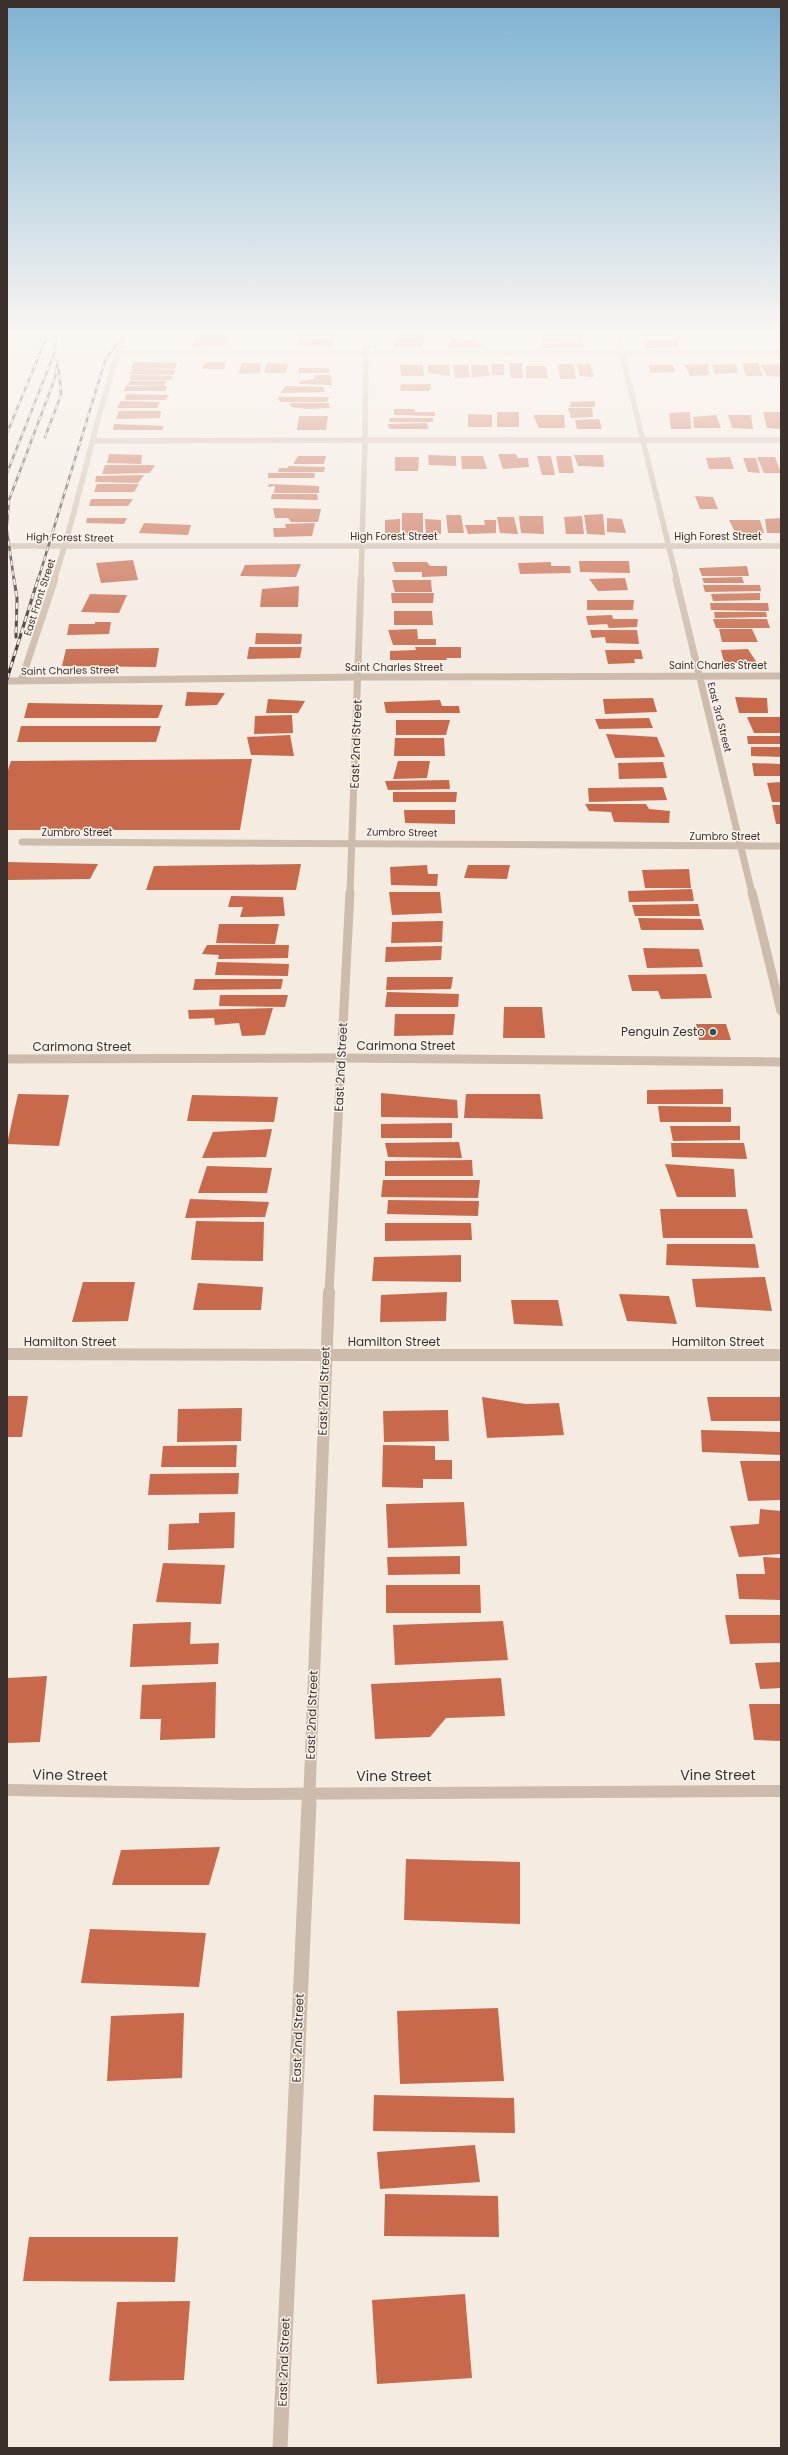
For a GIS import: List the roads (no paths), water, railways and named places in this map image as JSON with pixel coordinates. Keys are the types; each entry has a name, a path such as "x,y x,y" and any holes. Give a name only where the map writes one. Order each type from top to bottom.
{"street":[{"name":"East Front Street","path":"22,681 65,547 90,449"},
{"name":"East 2nd Street","path":"280,2448 326,1354 353,842 365,449"},
{"name":"East 3rd Street","path":"644,449 781,1011"},
{"name":"High Forest Street","path":"7,546 781,546"},
{"name":"Saint Charles Street","path":"7,681 358,677 781,676"},
{"name":"Zumbro Street","path":"22,842 353,842 781,846"},
{"name":"Carimona Street","path":"7,1059 342,1058 781,1062"},
{"name":"Hamilton Street","path":"7,1354 781,1355"},
{"name":"Vine Street","path":"7,1790 308,1794 781,1791"}],"railway":[{"path":"7,473 17,449"},
{"path":"7,525 9,500 28,449"},
{"path":"38,580 78,449"},
{"path":"7,531 14,580"},
{"path":"14,579 17,598 16,637"},
{"path":"7,679 38,579"}],"place":[{"name":"Penguin Zesto","path":"713,1032"}]}
